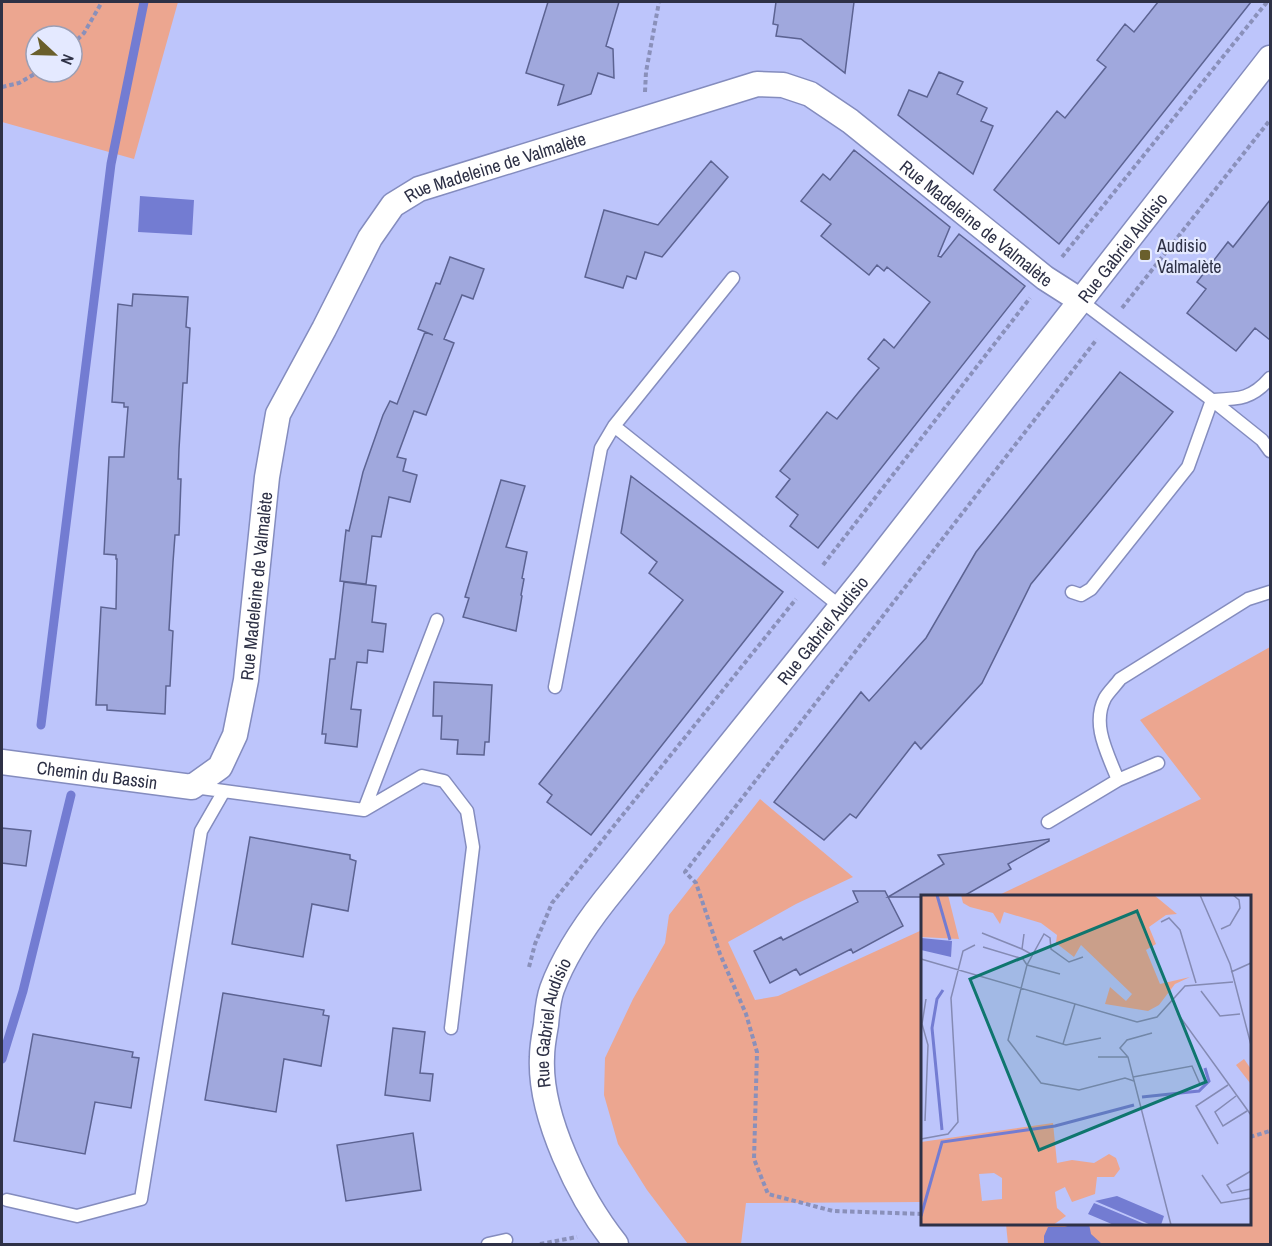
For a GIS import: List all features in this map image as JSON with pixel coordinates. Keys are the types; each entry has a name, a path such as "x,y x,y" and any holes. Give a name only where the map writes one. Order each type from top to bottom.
{"street":[{"name":"Rue Gabriel Audisio","path":"611,1238 576,1180 557,1136 546,1099 542,1058 551,992 565,958 584,927 841,607 1270,58"},
{"name":"Rue Madeleine de Valmalète","path":"192,787 220,767 235,735 246,680 267,477 278,414 370,238 393,205 419,189 757,84 783,85 810,93 850,121 1046,278 1082,301"},
{"name":"Chemin du Bassin","path":"2,762 192,787"}],"lane":[{"path":"555,687 601,448 614,426 733,278"},
{"path":"1082,301 1212,400 1262,440 1270,451"},
{"path":"1212,400 1235,399 1258,392 1270,378"},
{"path":"1072,592 1081,595 1090,589 1188,467 1212,400"},
{"path":"614,426 841,607"},
{"path":"1118,780 1100,733 1100,715 1105,698 1120,679 1248,599 1270,592"},
{"path":"364,810 437,620"},
{"path":"1048,822 1118,780 1158,763"},
{"path":"192,787 364,810 422,776 444,781 467,812 473,847 452,1028"},
{"path":"7,1200 77,1216 141,1199 201,831 224,791"},
{"path":"489,1245 506,1240"}],"path":[{"path":"84,33 102,2"},
{"path":"643,119 646,72 659,2"},
{"path":"1060,260 1267,2"},
{"path":"2,87 24,80"},
{"path":"1122,308 1270,120"},
{"path":"921,1214 833,1211 768,1194 754,1159 757,1052 746,1014 720,954 696,883 686,872 1097,339"},
{"path":"1251,1137 1270,1131"},
{"path":"540,1245 611,1238"}],"shaded area":[{"path":"2,2 178,2 134,159 2,122"},
{"path":"1270,647 1270,1244 1008,1244 1006,1225 1251,1225 1251,895 999,895 1201,799 1140,720"},
{"path":"760,799 853,877 796,904 728,942 755,1000 778,996 921,930 921,1202 746,1203 741,1244 688,1244 647,1190 618,1144 604,1095 605,1058 633,999 665,943 669,915"}],"water":[{"path":"140,196 194,200 192,235 138,232"},
{"path":"1089,1225 1091,1234 1102,1244 1044,1244 1044,1236 1048,1227"}],"building":[{"path":"548,2 619,2 606,46 613,49 614,78 598,73 591,94 558,105 564,85 526,73"},
{"path":"776,2 854,2 845,73 801,39 776,36 778,25 773,24"},
{"path":"1158,2 1251,2 1059,244 994,190 1057,111 1065,118 1106,67 1097,60 1125,24 1134,32"},
{"path":"939,72 963,82 957,94 987,108 981,121 993,126 973,174 898,115 909,90 927,97"},
{"path":"854,150 950,227 938,256 941,257 959,234 1025,286 818,548 790,526 798,515 776,497 790,479 780,471 827,412 837,419 879,368 868,359 884,339 894,348 930,302 887,267 884,271 877,265 869,275 821,236 831,224 801,201 823,174 830,180"},
{"path":"711,161 728,177 662,257 645,252 636,279 627,276 623,288 585,277 604,210 658,225"},
{"path":"1270,200 1270,340 1255,328 1236,351 1187,313 1206,289 1197,282 1228,242 1233,247"},
{"path":"450,257 484,269 473,299 462,295 444,339 454,343 426,415 414,411 397,457 406,459 403,471 417,475 410,502 389,497 381,537 372,536 366,584 340,581 346,530 349,531 363,472 383,415 390,401 397,404 425,332 433,335 418,329 436,283 440,284"},
{"path":"133,294 188,297 186,327 190,328 187,383 183,383 179,449 178,479 181,479 179,535 175,535 169,630 173,631 170,686 166,686 165,714 107,710 107,705 96,705 101,607 116,609 117,559 116,555 104,554 109,457 124,457 128,407 124,407 124,403 112,402 118,304 132,306"},
{"path":"1120,372 1173,412 1031,584 982,683 921,749 915,742 856,818 850,814 824,840 774,802 861,692 869,701 926,638 976,552"},
{"path":"631,476 783,592 591,835 547,802 552,795 539,784 683,600 649,573 657,562 621,533"},
{"path":"501,480 525,486 506,547 527,552 516,631 463,617 469,598 465,597"},
{"path":"344,582 376,586 372,622 386,624 383,652 368,650 367,663 357,662 351,709 361,710 357,747 325,743 326,734 322,734 330,659 335,659"},
{"path":"434,682 492,685 489,742 485,742 484,755 457,754 458,740 441,739 442,716 433,716"},
{"path":"2,828 31,831 26,866 2,863"},
{"path":"250,837 350,855 350,859 356,861 348,911 312,904 303,957 232,944"},
{"path":"1049,839 1008,864 1011,869 966,895 888,897 944,864 938,855"},
{"path":"853,891 885,891 903,926 853,953 851,949 800,975 796,969 770,983 754,951 781,937 783,940 858,902"},
{"path":"223,993 324,1010 323,1015 329,1016 321,1066 284,1059 276,1112 205,1100"},
{"path":"393,1028 425,1032 420,1073 433,1074 430,1101 385,1095"},
{"path":"33,1034 133,1052 132,1057 139,1058 131,1108 95,1102 85,1154 14,1141"},
{"path":"413,1133 421,1190 346,1201 337,1145"}],"waterway":[{"path":"41,725 111,164 144,2"},
{"path":"2,1059 23,991 71,795"}],"place":[{"name":"Audisio Valmalète","path":"1145,255"}]}
